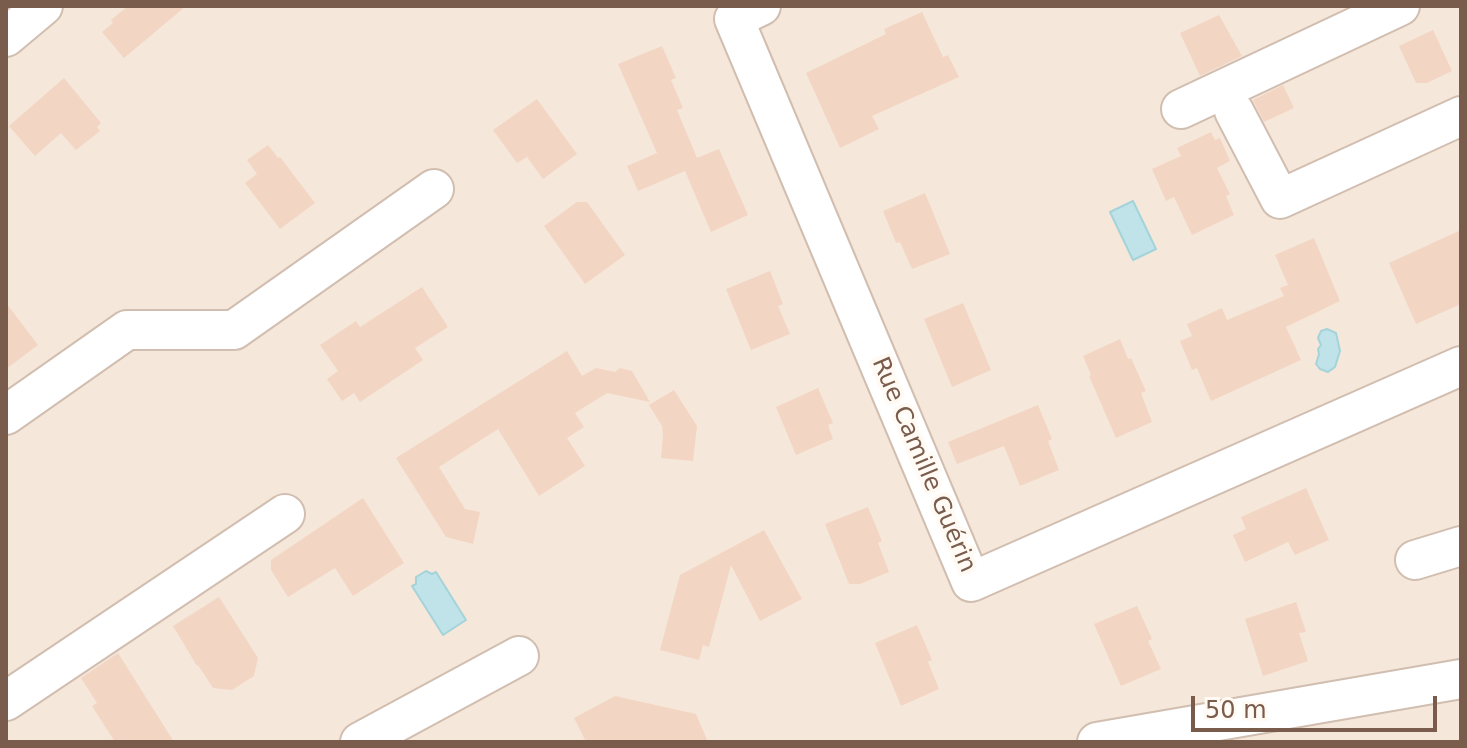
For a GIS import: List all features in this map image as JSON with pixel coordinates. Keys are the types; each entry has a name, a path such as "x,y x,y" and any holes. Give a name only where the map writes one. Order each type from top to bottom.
{"street":[{"path":"6,37 43,6"},
{"name":"Rue Camille Guérin","path":"761,6 734,19 971,582 1461,366"},
{"path":"1181,109 1400,6"},
{"path":"1234,111 1280,199 1461,116"},
{"path":"6,415 127,330 234,330 434,189"},
{"path":"6,701 285,514"},
{"path":"1415,560 1461,546"},
{"path":"360,742 519,656"},
{"path":"1097,742 1461,679"}],"shaded area":[{"path":"6,6 1461,6 1461,742 6,742"}],"water":[{"path":"1133,201 1156,249 1133,260 1110,212"},
{"path":"1327,329 1336,333 1340,351 1335,367 1328,372 1316,364 1321,345 1318,338 1321,331"},
{"path":"426,571 436,572 466,620 443,635 412,586 416,584 416,577"}],"building":[{"path":"128,6 186,6 124,58 102,32"},
{"path":"922,12 943,57 948,55 959,77 872,116 879,129 840,148 806,73 886,34 884,29"},
{"path":"1219,15 1242,56 1200,76 1180,33"},
{"path":"1433,30 1452,71 1427,83 1416,83 1399,46"},
{"path":"662,46 676,78 671,80 683,108 677,110 697,158 719,149 748,215 711,232 685,171 638,191 627,166 657,153 618,64"},
{"path":"64,78 101,123 97,127 100,131 76,150 61,133 35,156 9,126"},
{"path":"1283,85 1294,108 1264,122 1253,100"},
{"path":"537,99 577,154 543,179 527,157 517,163 493,130"},
{"path":"1211,132 1215,140 1220,138 1230,161 1217,168 1230,194 1226,196 1234,215 1192,235 1174,197 1166,201 1152,169 1181,156 1177,148"},
{"path":"268,145 315,203 280,229 245,183 257,174 247,160"},
{"path":"925,193 950,254 912,269 900,242 896,243 883,211"},
{"path":"577,202 587,202 625,255 585,284 544,226"},
{"path":"1461,230 1461,304 1416,324 1389,263"},
{"path":"1314,238 1340,301 1286,327 1301,360 1211,401 1197,368 1192,370 1180,341 1192,336 1187,324 1222,308 1227,320 1284,296 1280,288 1288,285 1275,255"},
{"path":"770,271 783,304 778,306 790,334 751,350 726,289"},
{"path":"422,287 448,327 415,348 423,360 360,402 354,393 342,401 327,379 338,371 320,345 356,321 360,327"},
{"path":"6,303 38,345 6,369"},
{"path":"963,303 991,370 952,387 924,319"},
{"path":"1120,339 1146,391 1141,393 1152,422 1116,438 1083,356"},
{"path":"567,351 582,376 596,368 615,372 620,368 632,371 650,402 607,393 575,413 584,427 567,438 585,466 539,496 498,429 439,467 465,509 480,512 473,544 446,537 396,458"},
{"path":"818,388 833,423 828,425 833,439 796,455 776,407"},
{"path":"674,390 697,426 693,461 661,458 662,426 649,405"},
{"path":"1038,405 1052,439 1048,441 1059,470 1020,486 1004,446 957,464 948,442"},
{"path":"1306,488 1329,540 1295,555 1288,542 1245,562 1233,535 1246,529 1241,517"},
{"path":"363,498 404,563 353,596 335,568 288,597 271,570 271,560"},
{"path":"868,507 882,541 878,543 889,572 860,584 849,584 825,524"},
{"path":"764,530 802,599 760,621 731,565 709,647 703,645 699,660 660,650 680,575"},
{"path":"219,597 258,658 254,676 232,690 213,688 173,626"},
{"path":"1296,602 1306,632 1299,633 1308,661 1263,676 1245,619"},
{"path":"1137,606 1161,669 1121,686 1094,624"},
{"path":"917,625 932,660 928,662 939,689 901,706 875,643"},
{"path":"118,653 174,742 115,742 92,706 97,703 81,678"},
{"path":"615,696 696,714 708,742 586,742 574,718"}]}
